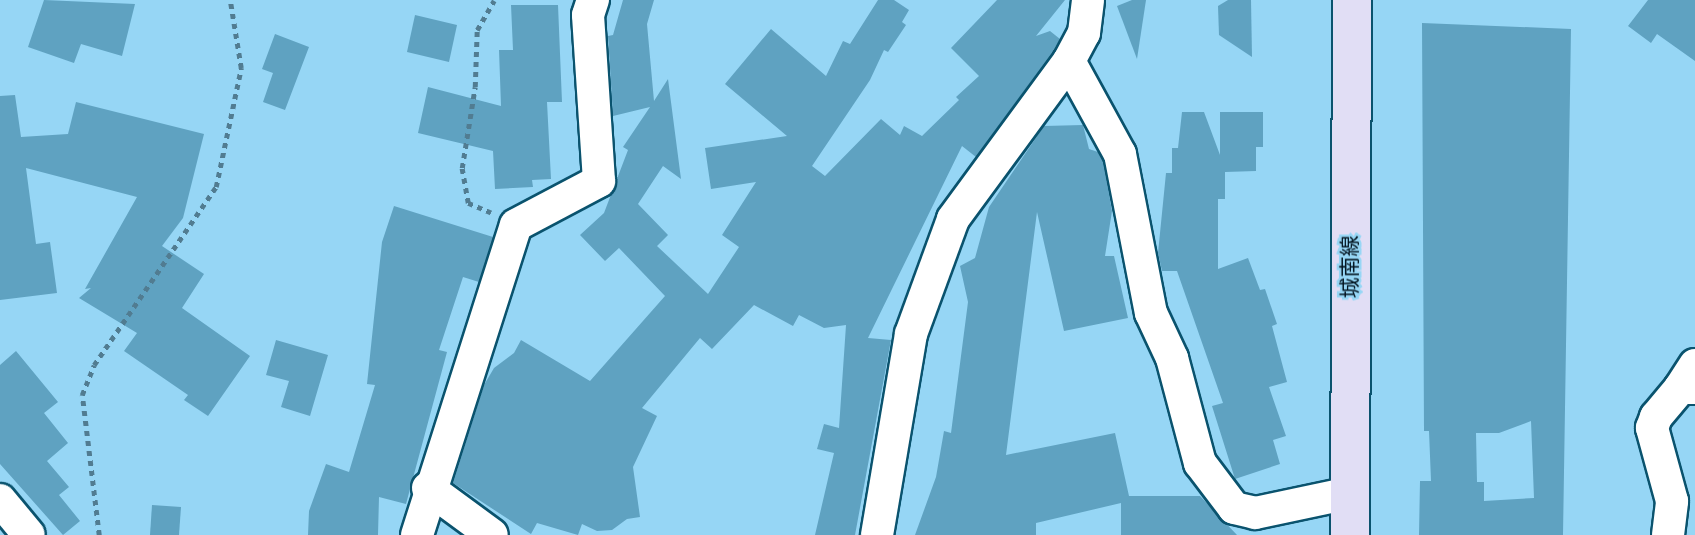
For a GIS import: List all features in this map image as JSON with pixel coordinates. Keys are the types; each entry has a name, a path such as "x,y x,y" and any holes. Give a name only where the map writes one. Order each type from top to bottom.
{"street":[{"path":"417,535 428,488 516,225 599,181 588,15 593,0"},
{"path":"877,535 911,334 953,219 1069,61 1084,33 1088,0"},
{"name":"城南線","path":"1350,535 1352,0"},
{"path":"1069,61 1120,154 1152,313 1172,358 1200,463 1234,508 1255,513 1350,493"},
{"path":"1668,535 1672,501 1653,428 1656,417 1690,380"},
{"path":"428,488 492,535"},
{"path":"0,499 29,535"}],"path":[{"path":"99,535 82,395 93,365 216,187 241,68 230,0"},
{"path":"494,0 477,30 475,87 462,168 468,203 516,225"}],"building":[{"path":"44,0 135,4 122,56 81,44 74,63 28,47"},
{"path":"623,0 654,0 647,24 654,101 668,79 681,179 663,166 638,204 668,235 657,246 708,294 739,247 722,235 756,182 711,189 705,148 787,136 725,84 771,29 826,76 843,41 850,44 878,0 894,0 909,10 902,22 906,25 888,52 884,50 870,80 812,166 825,176 881,119 900,135 904,126 922,136 959,100 956,97 979,76 951,48 997,0 1065,0 1036,36 1050,31 1060,39 1053,51 976,157 962,146 868,338 891,340 855,535 815,535 834,453 817,449 824,424 839,428 846,325 824,328 799,315 793,326 754,305 712,349 700,338 642,408 657,416 633,467 640,517 627,519 612,530 597,531 582,524 578,535 537,523 531,534 453,483 484,385 494,368 514,353 521,340 590,381 665,296 619,248 605,261 580,235 604,213 628,150 623,147 650,107 613,116 608,36 613,35"},
{"path":"1132,0 1146,0 1137,59 1117,6"},
{"path":"1228,0 1251,0 1252,57 1219,35 1218,6"},
{"path":"1648,0 1695,0 1695,61 1657,34 1651,43 1628,26"},
{"path":"511,5 558,5 562,102 547,102 551,179 532,180 533,187 495,189 493,151 418,133 428,87 501,106 499,50 513,50"},
{"path":"415,15 457,25 449,62 407,52"},
{"path":"1422,23 1571,29 1563,535 1419,535 1420,481 1431,481 1429,431 1424,431","holes":["1531,421 1534,498 1484,501 1484,482 1477,482 1476,433 1499,433"]},
{"path":"275,34 309,47 285,110 263,102 273,73 262,69"},
{"path":"15,95 21,137 68,134 76,102 204,134 183,218 162,246 204,274 182,308 250,356 208,416 184,400 188,395 124,351 137,333 79,298 91,288 85,289 137,197 26,168 36,244 50,242 57,293 0,300 0,96"},
{"path":"1182,112 1204,112 1220,155 1220,112 1263,112 1263,147 1256,147 1256,171 1225,172 1225,199 1218,199 1218,269 1248,258 1260,290 1265,289 1277,324 1272,326 1287,382 1269,387 1286,436 1273,440 1280,464 1235,479 1212,406 1223,403 1177,271 1162,271 1158,253 1166,173 1172,173 1172,148 1178,148"},
{"path":"1083,125 1089,149 1098,152 1103,160 1112,211 1105,256 1114,256 1128,318 1064,331 1037,212 1006,455 1115,433 1129,496 1200,496 1237,535 1121,535 1121,503 1036,523 1036,535 915,535 936,477 944,431 951,433 968,302 960,266 975,258 989,207 1044,126"},
{"path":"394,206 493,237 479,282 463,277 439,350 447,352 406,504 379,497 378,535 308,535 309,511 326,464 349,472 375,385 367,384 382,242"},
{"path":"276,340 328,355 310,416 281,407 289,381 266,375"},
{"path":"16,351 58,402 44,413 68,443 47,461 69,487 59,495 80,521 63,535 0,464 0,365"},
{"path":"152,505 181,507 179,535 150,535"}]}
